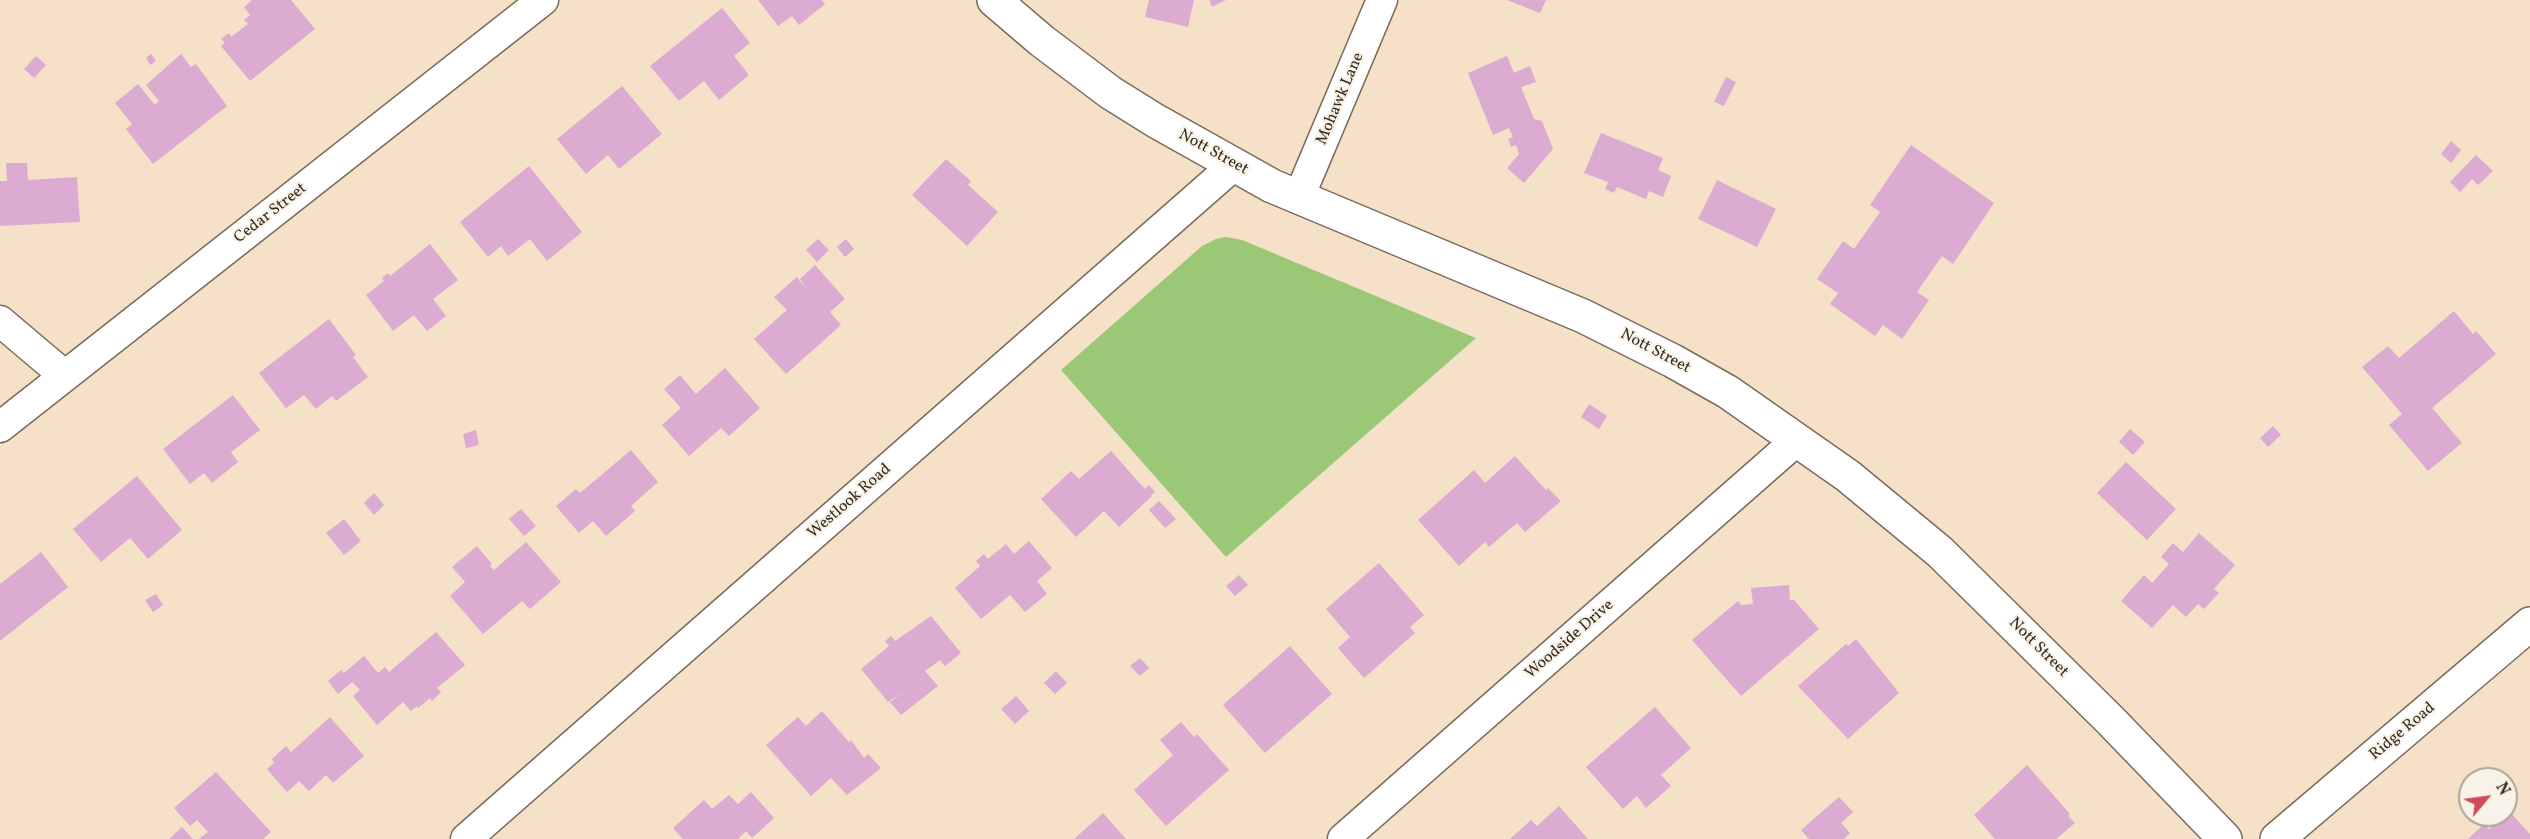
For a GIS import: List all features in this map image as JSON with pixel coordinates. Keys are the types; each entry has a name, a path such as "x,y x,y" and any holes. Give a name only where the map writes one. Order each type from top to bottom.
{"street":[{"name":"Cedar Street","path":"0,427 543,0"},
{"name":"Nott Street","path":"994,0 1049,47 1111,93 1234,165 1299,197 1615,331 1702,377 1797,440 1874,496 1940,552 2096,705 2225,839"},
{"name":"Mohawk Lane","path":"1299,197 1382,0"},
{"name":"Westlook Road","path":"466,839 1234,165"},
{"path":"0,321 65,376"},
{"name":"Woodside Drive","path":"1343,839 1797,440"},
{"name":"Ridge Road","path":"2277,839 2530,624"}],"green space":[{"path":"1226,237 1242,240 1476,338 1226,557 1061,370 1202,246"}],"building":[{"path":"252,0 291,0 315,29 250,81 221,46 225,43 221,39 229,33 231,37 248,24 244,20 250,15 244,7"},
{"path":"758,0 822,0 825,4 799,25 792,16 778,26"},
{"path":"1149,0 1194,0 1188,27 1145,17"},
{"path":"1209,0 1226,0 1212,7"},
{"path":"1507,0 1546,0 1540,13"},
{"path":"722,8 750,43 734,56 749,75 719,100 704,81 679,101 650,66"},
{"path":"151,54 156,61 150,65 146,58"},
{"path":"181,54 191,67 196,64 227,106 153,164 126,129 132,124 115,103 138,84 155,105 159,101 146,85"},
{"path":"36,56 46,65 34,78 24,69"},
{"path":"1507,56 1514,73 1530,66 1536,82 1521,87 1534,119 1542,121 1553,149 1524,183 1507,168 1519,154 1516,145 1511,147 1508,139 1513,137 1509,128 1493,135 1468,73"},
{"path":"1726,77 1736,82 1724,106 1714,102"},
{"path":"622,86 662,134 619,169 608,155 586,174 557,139"},
{"path":"1601,133 1663,158 1658,170 1671,176 1663,197 1649,191 1646,199 1617,187 1614,193 1605,189 1608,182 1584,173"},
{"path":"2451,141 2461,150 2451,163 2441,154"},
{"path":"1911,145 1994,203 1953,264 1942,256 1917,292 1929,300 1902,339 1883,325 1875,336 1830,304 1838,293 1817,279 1843,241 1854,249 1880,212 1870,205"},
{"path":"2476,155 2493,171 2478,185 2472,179 2460,192 2450,182"},
{"path":"946,159 971,181 968,185 998,212 967,246 912,195"},
{"path":"6,163 27,163 28,180 77,177 80,222 0,226 0,181 7,181"},
{"path":"529,166 582,232 547,261 530,239 508,256 501,246 488,257 460,222"},
{"path":"1717,180 1776,209 1757,247 1698,219"},
{"path":"818,239 829,250 817,262 806,250"},
{"path":"846,239 854,249 845,257 837,247"},
{"path":"430,244 458,280 433,299 446,316 427,331 414,315 393,331 366,295 384,281 382,278 388,273 390,276"},
{"path":"815,265 845,299 830,312 841,325 786,374 754,339 787,310 774,297 797,277 808,291 800,279"},
{"path":"2454,311 2473,334 2476,331 2496,354 2432,408 2462,443 2428,471 2389,425 2402,414 2362,367 2388,346 2399,358"},
{"path":"329,319 356,355 353,357 368,377 336,401 332,396 316,409 304,395 286,408 259,373"},
{"path":"725,368 760,408 729,436 721,428 689,456 662,425 681,408 664,389 680,375 696,394"},
{"path":"233,395 260,430 231,452 238,462 212,483 204,473 190,484 163,449"},
{"path":"1589,404 1607,416 1599,429 1581,417"},
{"path":"2273,426 2281,435 2268,447 2260,438"},
{"path":"2130,429 2145,442 2133,455 2119,442"},
{"path":"476,430 479,445 466,448 463,434"},
{"path":"631,450 658,482 631,506 635,511 606,536 593,521 579,533 556,506 576,489 580,493"},
{"path":"1111,451 1145,489 1149,485 1155,492 1119,527 1104,511 1076,537 1041,499 1071,471 1079,479"},
{"path":"1515,456 1546,490 1548,488 1561,501 1525,532 1517,523 1489,547 1485,542 1459,566 1418,520 1474,470 1485,483"},
{"path":"2126,462 2176,509 2147,540 2097,493"},
{"path":"137,476 182,530 148,559 130,538 101,562 73,529"},
{"path":"374,493 384,505 374,515 364,503"},
{"path":"1159,501 1176,519 1165,528 1149,510"},
{"path":"521,509 536,526 524,536 509,519"},
{"path":"344,519 361,541 344,555 326,533"},
{"path":"2199,533 2235,565 2214,589 2219,593 2204,609 2198,604 2186,617 2173,605 2152,628 2121,601 2144,575 2152,583 2169,564 2161,557 2173,543 2183,552"},
{"path":"1029,541 1052,568 1037,581 1047,594 1025,612 1010,595 981,619 955,588 980,566 976,561 984,554 988,559 1006,544 1014,554"},
{"path":"526,542 561,582 530,609 522,601 483,634 450,596 465,582 452,567 477,546 492,564 490,566 494,570"},
{"path":"41,552 68,587 0,641 0,584"},
{"path":"1379,563 1424,615 1410,627 1415,633 1364,678 1338,648 1350,637 1326,609"},
{"path":"1239,575 1248,585 1235,596 1226,586"},
{"path":"1789,585 1790,600 1794,600 1819,629 1741,696 1692,640 1738,601 1741,605 1753,604 1751,588"},
{"path":"156,594 163,605 153,612 145,600"},
{"path":"931,616 961,653 945,666 940,660 925,671 938,686 901,715 890,702 903,692 888,702 861,669 889,646 885,641 891,636 895,641"},
{"path":"436,632 465,665 437,688 441,692 432,701 430,698 418,708 417,706 411,711 403,702 377,725 353,696 360,690 352,682 338,694 328,681 341,670 344,673 364,656 378,673 385,667 389,672"},
{"path":"1856,639 1899,693 1848,739 1798,686 1846,644 1848,646"},
{"path":"1290,646 1332,694 1265,753 1223,705"},
{"path":"1140,658 1149,668 1140,676 1130,666"},
{"path":"1056,671 1067,683 1055,694 1044,683"},
{"path":"1016,696 1029,711 1015,724 1001,709"},
{"path":"1655,707 1691,748 1661,775 1671,786 1646,808 1637,796 1623,809 1586,767"},
{"path":"822,711 849,742 851,740 864,758 868,754 881,768 847,795 831,778 811,796 766,745 798,717 806,726"},
{"path":"330,717 364,756 333,783 326,775 309,791 299,781 287,792 267,769 274,763 272,759 286,746 291,752"},
{"path":"1181,722 1194,737 1197,734 1229,770 1166,826 1134,790 1173,755 1160,740"},
{"path":"2027,765 2070,814 2068,816 2075,823 2056,839 1995,839 1974,815"},
{"path":"216,772 271,832 263,839 199,839 208,832 197,820 190,826 174,808"},
{"path":"751,792 774,818 752,838 746,831 738,839 683,839 673,828 704,800 712,809 729,795 738,804"},
{"path":"1839,797 1853,812 1841,823 1850,833 1844,839 1809,839 1801,830"},
{"path":"1559,806 1588,839 1510,839 1531,820 1537,826"},
{"path":"1103,813 1126,839 1074,839"},
{"path":"2518,821 2530,834 2530,839 2468,839 2481,827 2489,829 2491,827 2518,827"},
{"path":"182,827 193,839 169,839"}]}
